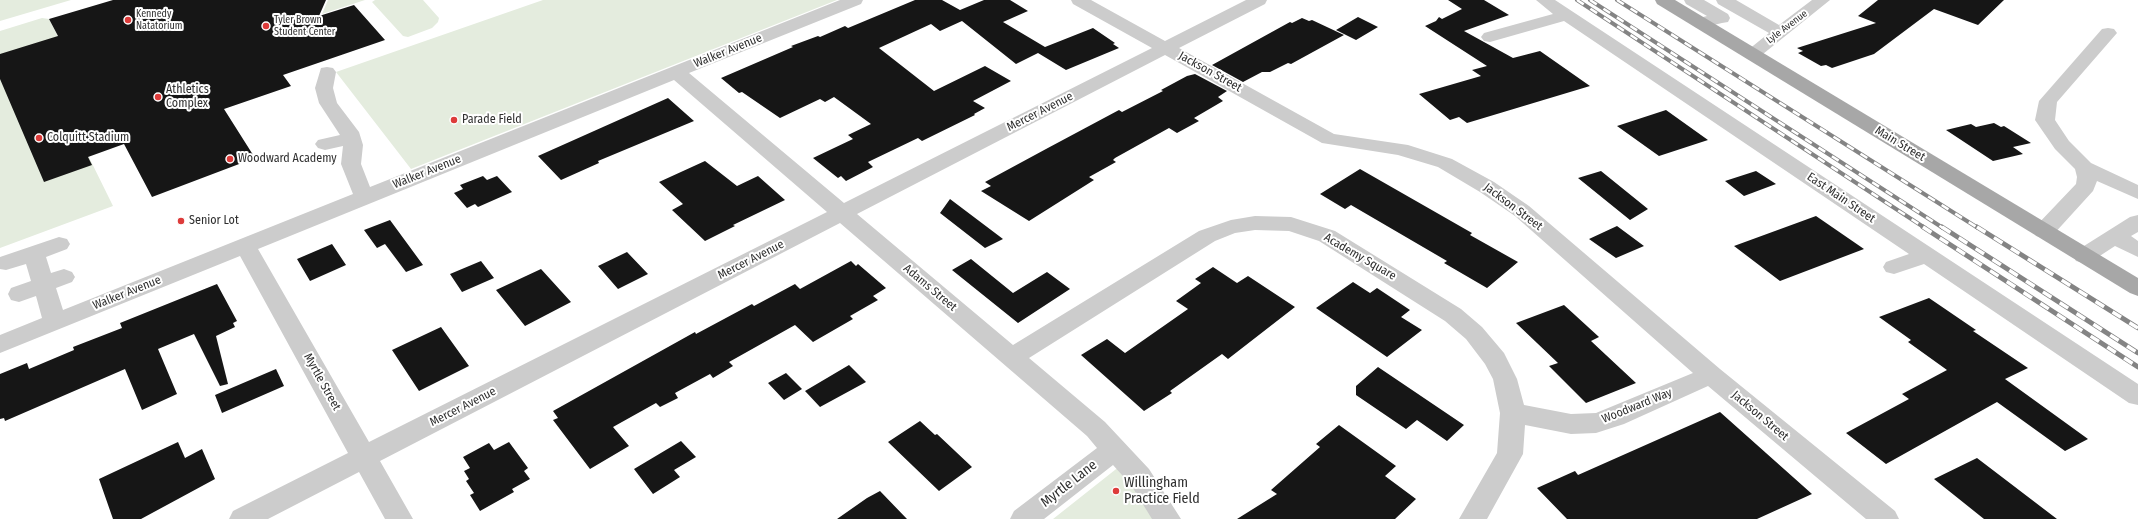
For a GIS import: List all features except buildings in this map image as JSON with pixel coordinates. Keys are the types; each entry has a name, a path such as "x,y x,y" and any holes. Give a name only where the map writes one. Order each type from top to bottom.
{"main road":[{"name":"Main Street","path":"1663,0 2138,288"}],"street":[{"name":"Walker Avenue","path":"0,344 855,0"},
{"name":"Jackson Street","path":"1079,0 1329,139 1370,143 1402,149 1446,163 1487,187 1522,211 1710,375 1885,519"},
{"name":"Mercer Avenue","path":"243,519 1259,0"},
{"name":"East Main Street","path":"1544,0 1567,15 1596,40 1643,72 1927,255 2138,396"},
{"path":"1692,0 1722,18"},
{"path":"1724,0 1780,32"},
{"name":"Lyle Avenue","path":"1752,54 1814,2"},
{"path":"1701,23 1746,12"},
{"path":"1490,37 1567,15"},
{"path":"2108,32 2048,101 2045,120 2062,144 2084,167 2138,193"},
{"path":"327,72 324,88 328,104 349,132 353,145 351,164 364,198"},
{"name":"Adams Street","path":"676,72 1096,429 1140,477 1167,519"},
{"path":"325,144 351,139"},
{"path":"2044,231 2086,186 2087,177 2084,167"},
{"path":"2084,256 2138,222"},
{"name":"Academy Square","path":"1012,357 1207,236 1231,227 1255,223 1291,224 1327,236 1454,315 1474,333 1494,360 1505,379 1513,413 1510,454 1473,519"},
{"path":"2115,236 2138,250"},
{"path":"6,263 59,244"},
{"name":"Myrtle Street","path":"245,245 399,519"},
{"path":"34,253 54,281 55,321"},
{"path":"1894,267 1927,255"},
{"path":"19,294 54,281"},
{"name":"Woodward Way","path":"1513,413 1571,424 1596,423 1615,417 1710,375"},
{"name":"Myrtle Lane","path":"1024,519 1114,449"}],"shaded area":[{"path":"0,0 71,0 0,21"},
{"path":"328,0 365,0 322,14"},
{"path":"375,0 423,0 439,18 438,22 432,28 408,37 403,36 372,2"},
{"name":"Parade Field","path":"543,0 837,0 411,169 336,72"},
{"name":"Colquitt Stadium","path":"42,18 49,19 67,54 42,62 113,206 0,248 0,31"},
{"name":"Willingham Practice Field","path":"1125,462 1161,519 1053,519"}],"railway":[{"path":"1577,0 1925,228"},
{"path":"1590,0 1943,228"},
{"path":"1617,0 1978,228"},
{"path":"1923,227 2138,367"},
{"path":"1942,227 2138,353"},
{"path":"1977,227 2138,328"}],"place":[{"name":"Kennedy Natatorium","path":"128,20"},
{"name":"Tyler Brown Student Center","path":"266,26"},
{"name":"Athletics Complex","path":"158,97"},
{"name":"Parade Field","path":"454,120"},
{"name":"Colquitt Stadium","path":"39,138"},
{"name":"Woodward Academy","path":"230,159"},
{"name":"Senior Lot","path":"181,221"},
{"name":"Willingham Practice Field","path":"1116,491"}]}
